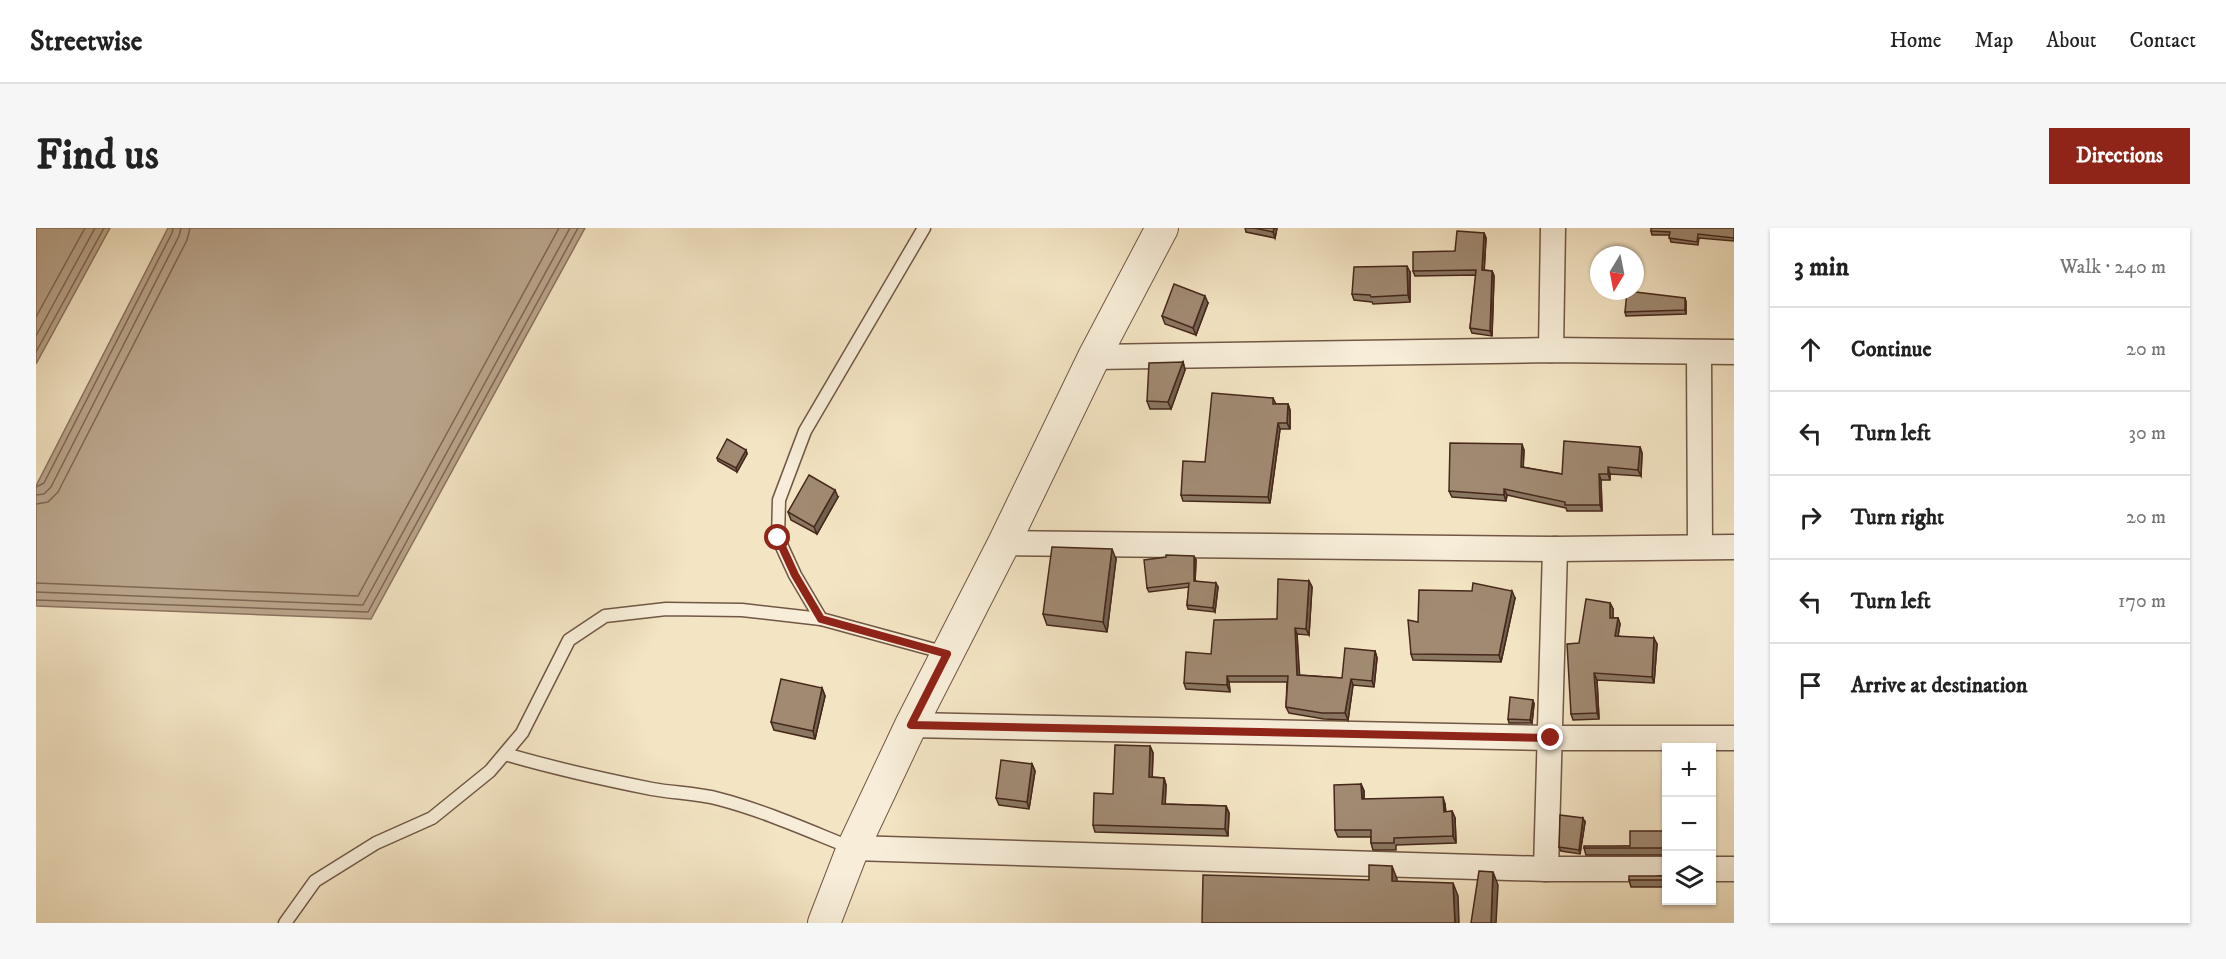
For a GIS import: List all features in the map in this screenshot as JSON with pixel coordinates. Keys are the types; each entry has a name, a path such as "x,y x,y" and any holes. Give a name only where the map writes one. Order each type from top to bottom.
{"street":[{"path":"824,923 854,849 911,725 1004,543 1094,357 1162,228"},
{"path":"1551,350 1553,228"},
{"path":"1094,357 1551,350 1734,352"},
{"path":"1699,352 1700,547"},
{"path":"1004,543 1555,549 1734,547"},
{"path":"1546,869 1555,549"},
{"path":"911,725 1551,738 1734,738"},
{"path":"854,849 1546,869 1662,869"},
{"path":"1716,869 1734,869"}],"lane":[{"path":"821,619 795,575 778,538 779,500 805,432 924,228"},
{"path":"285,923 315,881 376,843 432,818 490,771 522,734 569,640 605,616 677,609 742,610 821,619 947,654"},
{"path":"505,754 543,765 654,789 719,799 854,849"}],"water":[{"path":"36,228 110,228 36,364"},
{"path":"168,228 585,228 371,619 36,606 36,486"}],"building":[{"path":"1254,228 1274,228 1273,232"},
{"path":"1651,228 1734,228 1734,238 1698,234 1697,242 1669,238 1670,232 1651,231"},
{"path":"1457,231 1484,233 1482,270 1492,271 1490,331 1470,328 1476,270 1413,271 1413,252 1455,251"},
{"path":"1407,266 1408,295 1371,297 1370,295 1352,294 1354,267"},
{"path":"1174,284 1205,296 1193,328 1162,316"},
{"path":"1644,293 1685,298 1685,310 1625,312 1626,300 1644,300"},
{"path":"1183,362 1168,402 1147,401 1149,363"},
{"path":"1212,393 1273,398 1273,404 1288,404 1287,423 1278,423 1268,497 1181,495 1183,461 1205,462"},
{"path":"727,439 746,450 736,468 717,458"},
{"path":"1564,441 1640,447 1638,470 1608,467 1608,474 1599,474 1600,505 1565,505 1565,502 1504,489 1504,495 1449,491 1450,443 1522,444 1521,467 1562,474"},
{"path":"809,475 835,490 814,527 788,512"},
{"path":"1052,547 1112,549 1103,622 1043,614"},
{"path":"1166,555 1194,556 1194,581 1216,583 1213,608 1187,605 1189,583 1147,588 1144,560 1166,557"},
{"path":"1278,579 1309,581 1306,629 1295,628 1297,675 1342,678 1345,648 1375,651 1372,681 1351,679 1345,713 1322,713 1286,707 1288,676 1227,676 1227,685 1184,683 1186,652 1211,654 1214,620 1277,619"},
{"path":"1473,583 1512,591 1499,655 1411,654 1408,620 1418,622 1419,590 1472,591"},
{"path":"1586,599 1610,603 1610,618 1618,618 1615,636 1654,638 1652,677 1594,673 1597,713 1571,714 1567,644 1579,643"},
{"path":"781,679 822,688 813,731 771,722"},
{"path":"1510,697 1533,700 1530,720 1508,719"},
{"path":"1115,745 1150,746 1149,777 1164,778 1162,804 1226,806 1225,829 1093,825 1094,793 1113,794"},
{"path":"1001,760 1032,764 1027,802 996,798"},
{"path":"1361,784 1362,799 1443,797 1444,812 1452,811 1453,836 1394,838 1394,843 1371,843 1371,830 1335,830 1334,785"},
{"path":"1560,815 1583,818 1579,850 1559,847"},
{"path":"1630,831 1662,831 1662,848 1584,848 1584,846 1630,846"},
{"path":"1369,865 1392,866 1392,881 1453,883 1455,923 1202,923 1203,875 1369,880"},
{"path":"1479,871 1493,872 1491,923 1471,923"},
{"path":"1629,876 1662,876 1662,880 1629,880"}],"route":[{"path":"778,538 795,575 821,619 947,654 911,725 1551,738"}]}
